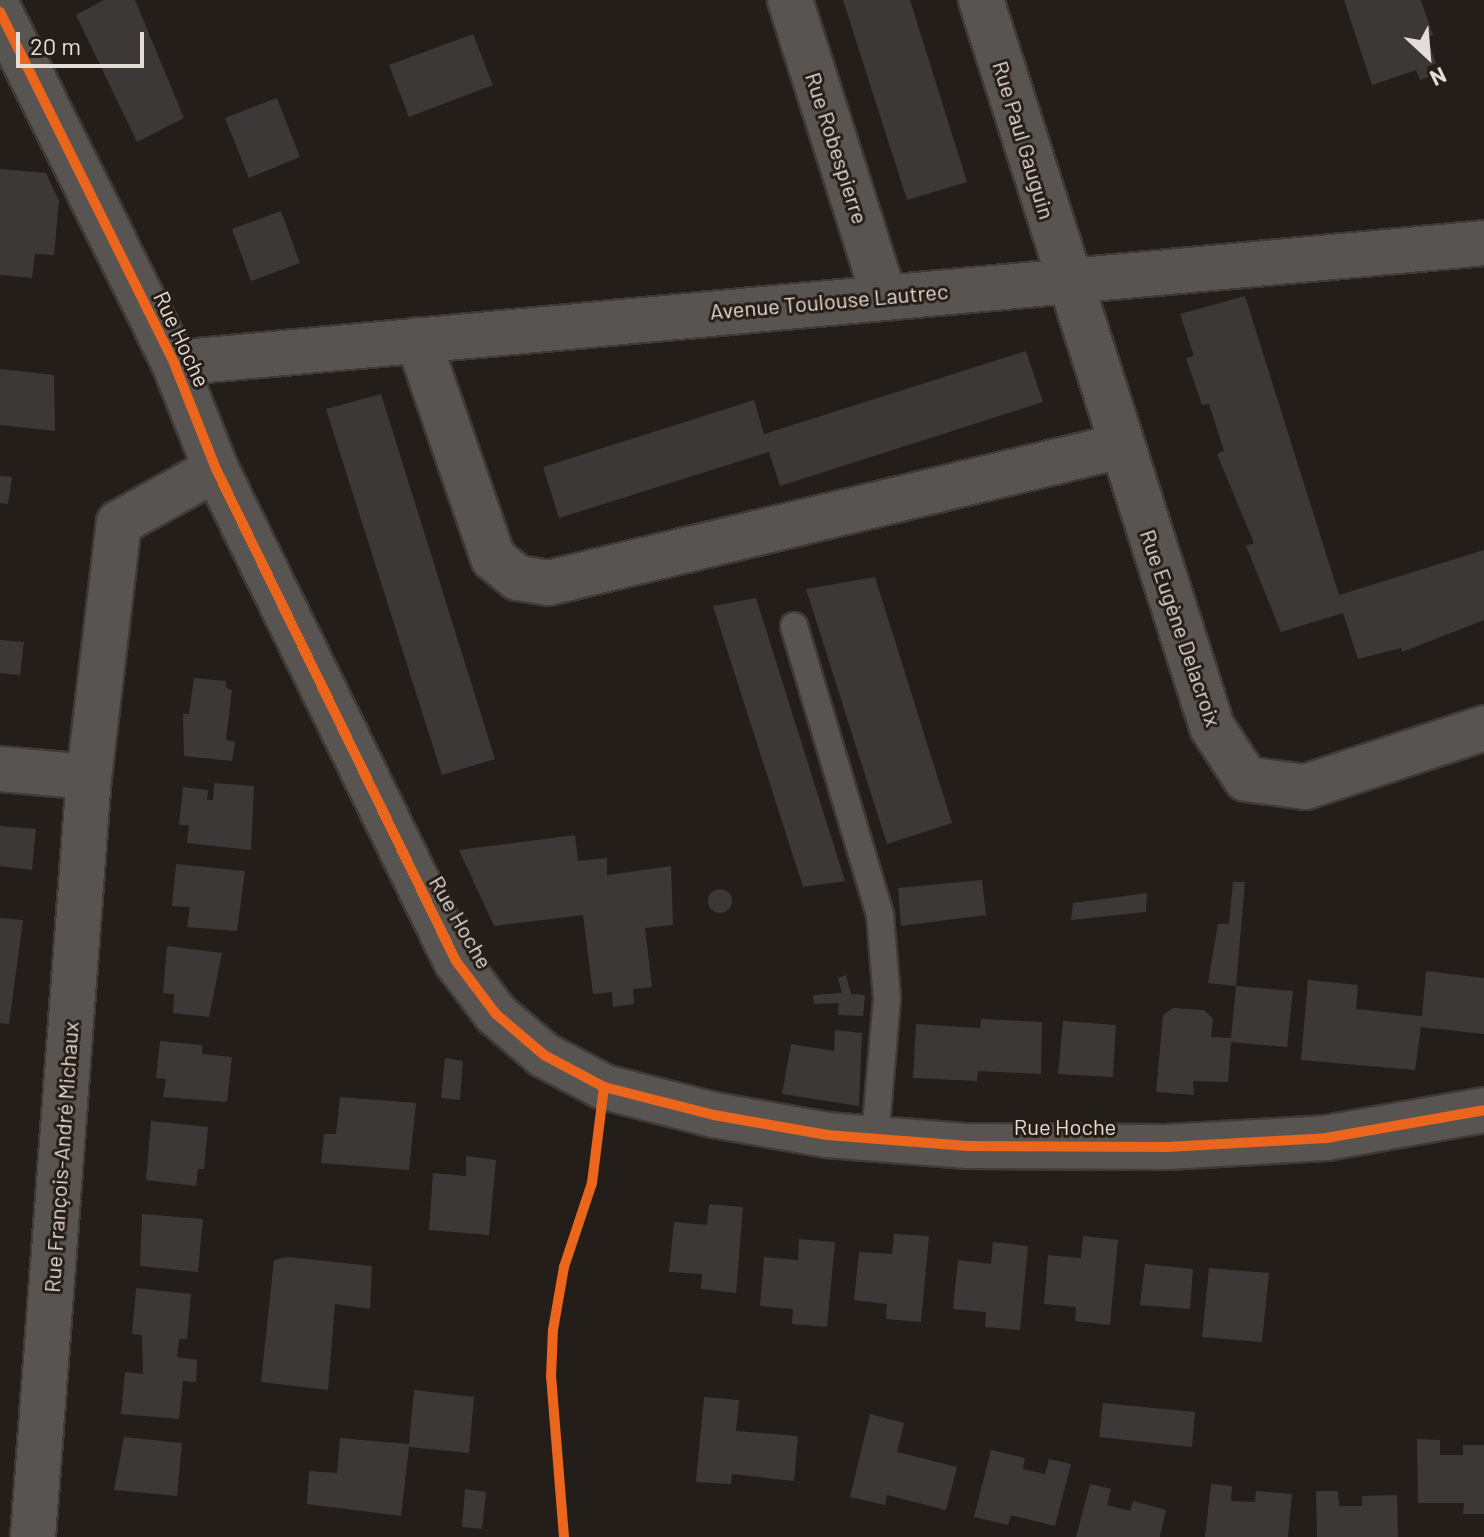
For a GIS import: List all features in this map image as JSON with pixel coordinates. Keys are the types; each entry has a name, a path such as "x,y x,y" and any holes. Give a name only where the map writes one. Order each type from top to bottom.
{"street":[{"name":"Rue Robespierre","path":"790,0 884,296"},
{"name":"Rue Paul Gauguin","path":"981,0 1068,280"},
{"name":"Rue Hoche","path":"0,12 174,363 216,469 398,849 456,961 496,1014 544,1055 604,1087 714,1115 875,1139 968,1146 1167,1147 1326,1138 1484,1110"},
{"name":"Avenue Toulouse Lautrec","path":"174,363 1484,243"},
{"name":"Rue Eugène Delacroix","path":"1068,280 1212,727 1246,779 1305,787 1484,728"},
{"path":"418,340 493,558 518,578 548,583 1121,446"},
{"name":"Rue François-André Michaux","path":"33,1537 89,777 119,523 216,469"},
{"path":"0,769 89,777"}],"lane":[{"path":"794,626 880,915 887,998 875,1139"}],"building":[{"path":"104,0 135,0 184,118 137,142 76,15"},
{"path":"843,0 910,0 967,182 907,200"},
{"path":"1344,0 1421,0 1433,35 1427,38 1436,63 1427,67 1431,76 1420,80 1416,70 1372,85"},
{"path":"473,34 493,85 409,117 389,65"},
{"path":"277,98 300,157 249,178 225,118"},
{"path":"0,169 46,173 59,201 54,255 35,254 32,278 0,275"},
{"path":"281,211 300,263 251,281 232,229"},
{"path":"1245,296 1339,595 1484,550 1484,620 1402,652 1401,648 1358,659 1343,613 1281,632 1246,546 1254,543 1217,454 1224,451 1209,404 1202,405 1186,358 1194,356 1180,314"},
{"path":"1026,351 1043,402 780,486 769,452 559,518 543,467 754,400 764,434"},
{"path":"0,369 54,375 55,431 0,425"},
{"path":"381,394 495,759 442,775 326,409"},
{"path":"0,476 12,477 8,504 0,503"},
{"path":"875,577 952,823 887,844 806,589"},
{"path":"756,598 845,881 803,887 713,606"},
{"path":"0,640 24,642 20,675 0,673"},
{"path":"194,678 226,681 226,688 232,690 226,740 235,742 232,761 184,756 183,714 189,714"},
{"path":"214,783 254,786 251,850 187,843 189,825 179,825 183,787 208,790 207,800 213,800"},
{"path":"0,826 36,829 32,870 0,866"},
{"path":"575,835 578,861 607,858 607,875 671,866 673,925 645,928 652,987 633,989 634,1004 613,1007 612,992 593,994 583,915 494,926 459,850"},
{"path":"176,864 245,871 237,931 187,927 190,907 172,906"},
{"path":"982,880 986,915 901,926 898,888"},
{"path":"1233,882 1245,882 1236,986 1208,983 1218,924 1229,924"},
{"path":"720,889 731,896 732,901 725,912 720,913 709,906 708,901 715,890"},
{"path":"1147,893 1146,912 1071,920 1073,903"},
{"path":"0,918 23,920 9,1024 0,1023"},
{"path":"167,946 222,953 209,1017 173,1013 174,994 163,993"},
{"path":"1426,971 1484,978 1484,1034 1421,1027 1415,1070 1301,1060 1308,980 1358,985 1356,1009 1422,1016"},
{"path":"846,975 851,994 865,995 863,1016 838,1015 839,1003 814,1004 813,995 842,993 838,978"},
{"path":"1236,986 1293,991 1287,1047 1231,1042 1228,1082 1193,1081 1194,1095 1156,1092 1163,1015 1173,1008 1204,1010 1213,1019 1211,1037 1231,1038"},
{"path":"981,1019 1042,1022 1041,1074 978,1071 977,1081 913,1078 916,1024 980,1028"},
{"path":"1063,1021 1116,1025 1113,1077 1058,1074"},
{"path":"835,1030 862,1033 859,1106 782,1094 791,1044 834,1051"},
{"path":"160,1041 202,1045 202,1054 232,1057 227,1102 163,1097 166,1079 156,1078"},
{"path":"445,1058 463,1061 460,1100 441,1098"},
{"path":"340,1097 416,1103 409,1170 321,1163 324,1134 336,1134"},
{"path":"151,1121 208,1127 204,1169 198,1169 196,1186 146,1180"},
{"path":"466,1156 496,1160 489,1235 429,1230 433,1173 466,1176"},
{"path":"709,1204 743,1207 736,1293 701,1289 702,1274 669,1272 674,1222 707,1225"},
{"path":"142,1214 203,1219 198,1272 140,1266"},
{"path":"894,1234 929,1236 921,1322 886,1319 887,1304 854,1300 859,1252 892,1254"},
{"path":"1083,1236 1118,1240 1110,1325 1075,1321 1076,1307 1044,1304 1048,1255 1081,1258"},
{"path":"799,1239 835,1242 827,1327 792,1324 793,1309 760,1306 764,1257 798,1260"},
{"path":"993,1242 1028,1246 1020,1330 985,1327 986,1312 953,1309 958,1260 991,1264"},
{"path":"288,1257 372,1266 370,1309 335,1304 328,1390 261,1382 274,1260"},
{"path":"1145,1264 1193,1269 1190,1309 1140,1305"},
{"path":"1209,1268 1269,1273 1262,1342 1202,1337"},
{"path":"136,1288 191,1294 187,1339 179,1339 177,1357 197,1360 196,1382 183,1381 179,1419 121,1414 125,1372 143,1374 142,1335 132,1334"},
{"path":"414,1390 474,1397 469,1453 409,1447 401,1516 307,1504 309,1471 337,1473 340,1438 409,1444"},
{"path":"704,1397 739,1400 736,1431 798,1436 794,1481 732,1474 731,1484 696,1482"},
{"path":"1103,1403 1195,1412 1192,1447 1099,1437"},
{"path":"870,1414 904,1423 897,1452 957,1467 946,1510 887,1495 885,1505 850,1497"},
{"path":"124,1437 182,1443 177,1496 114,1490"},
{"path":"1417,1439 1440,1440 1440,1455 1463,1455 1463,1445 1484,1445 1484,1514 1463,1514 1464,1503 1418,1503"},
{"path":"991,1450 1025,1458 1023,1469 1045,1474 1049,1459 1071,1464 1055,1526 1011,1515 1008,1525 974,1517"},
{"path":"1090,1484 1111,1489 1107,1505 1130,1511 1133,1501 1166,1510 1160,1537 1076,1537"},
{"path":"1211,1484 1232,1486 1231,1501 1255,1502 1256,1491 1292,1494 1288,1537 1205,1537"},
{"path":"465,1489 486,1492 482,1529 462,1527"},
{"path":"1316,1491 1338,1491 1339,1506 1362,1506 1362,1496 1397,1495 1398,1537 1317,1537"}],"cycle path":[{"path":"0,12 174,363 216,469 456,961 496,1014 544,1055 604,1087 714,1115 827,1135 968,1146 1167,1147 1326,1138 1484,1110"},
{"path":"564,1537 551,1377 553,1330 564,1267 592,1183 604,1087"}]}
